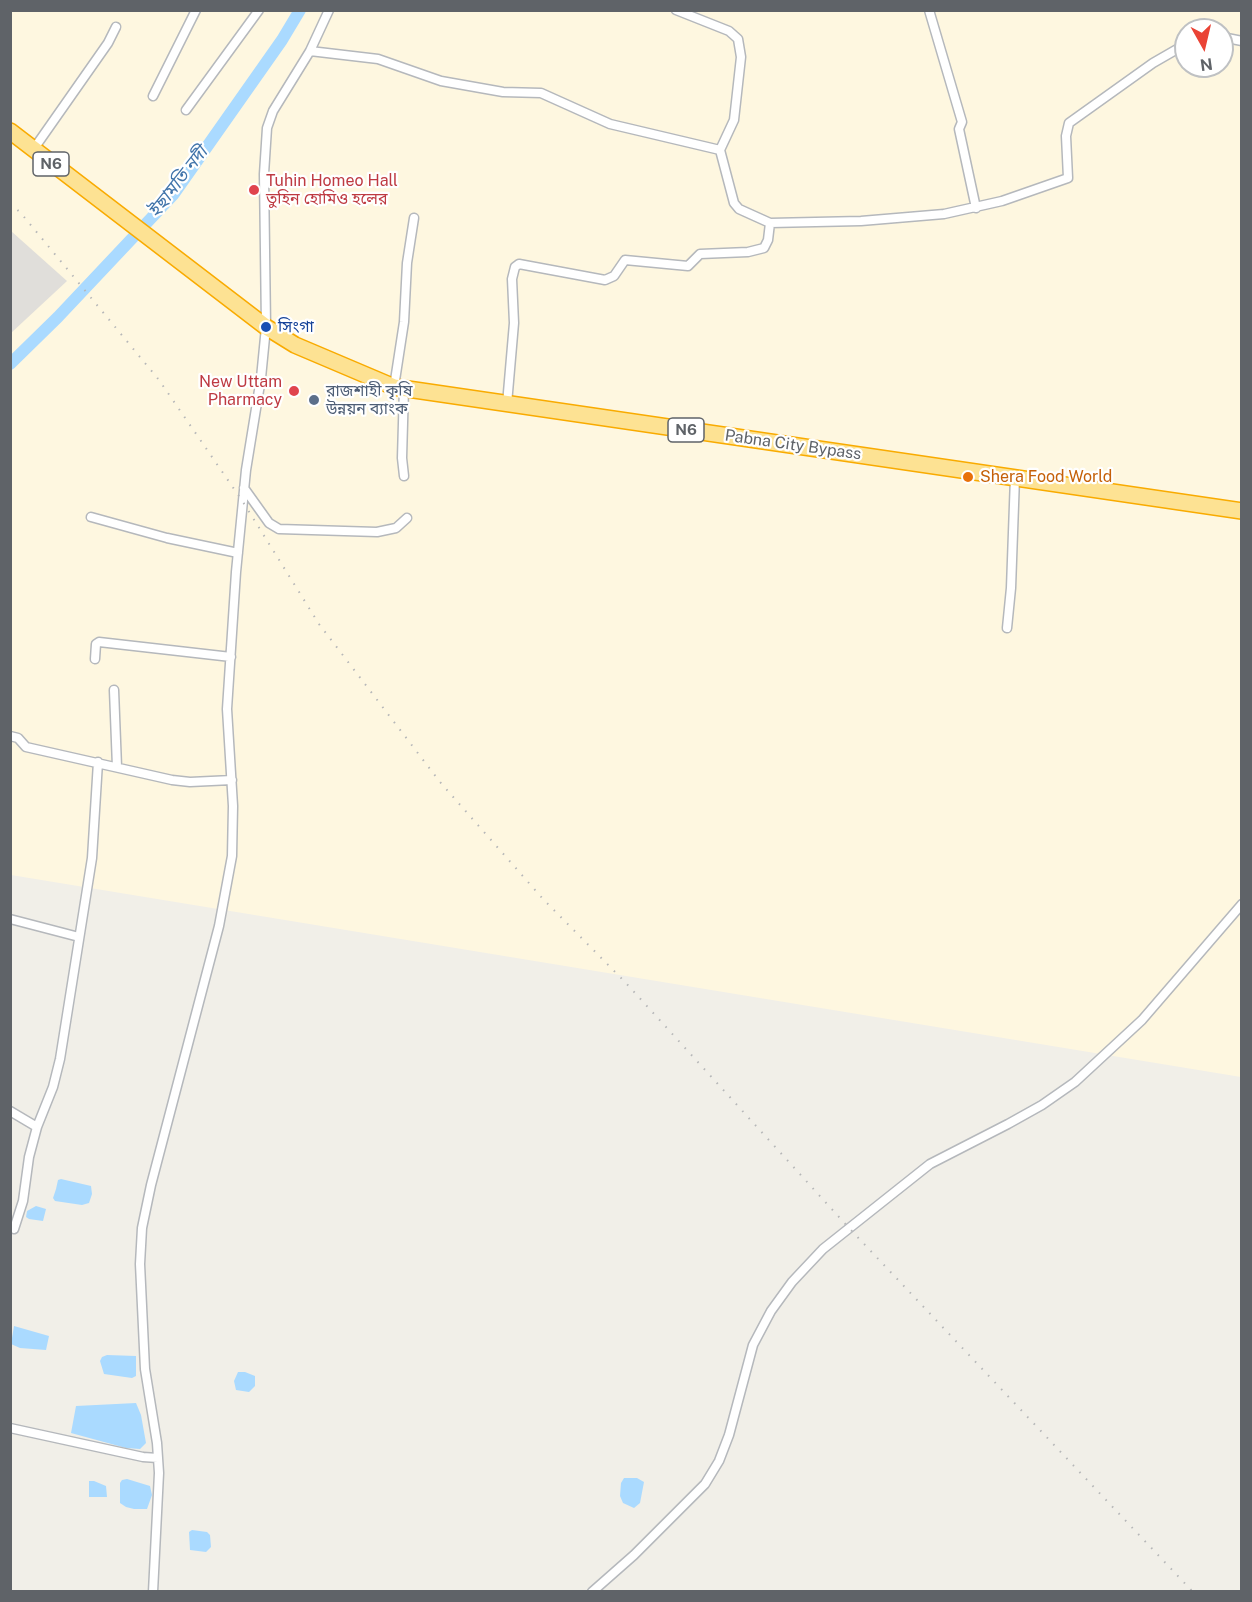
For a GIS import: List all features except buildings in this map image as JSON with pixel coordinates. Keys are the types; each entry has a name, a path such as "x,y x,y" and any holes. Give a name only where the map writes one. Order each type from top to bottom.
{"highway":[{"name":"N6","path":"10,131 33,150"},
{"name":"Pabna City Bypass","path":"33,150 266,327 305,349 399,387 1242,511"}],"street":[{"path":"153,96 196,10"},
{"path":"153,1592 159,1473 145,1369 140,1264 142,1227 219,927 232,856 232,780 227,708 244,488 261,378 266,327 264,174 267,128 273,111 310,51 329,10"},
{"path":"676,10 729,31 740,43 741,57 734,120 720,150 734,203 739,209 770,223 861,221 945,214 976,208 1068,178 1066,136 1069,123 1153,63 1174,52"},
{"path":"929,10 962,122 959,129 976,208"},
{"path":"186,110 258,11"},
{"path":"33,150 108,43 116,27"},
{"path":"310,51 378,59 441,81 462,85 503,92 541,93 610,124 720,150"},
{"path":"404,476 399,387 407,263 414,218"},
{"path":"507,404 514,323 512,279 515,267 519,264 605,280 614,276 625,260 686,267 698,255 748,252 764,248 768,240 770,223"},
{"path":"1007,628 1011,588 1015,477"},
{"path":"244,488 269,523 279,529 377,532 396,528 406,518"},
{"path":"91,517 167,538 238,553"},
{"path":"95,659 96,644 99,642 231,657"},
{"path":"114,690 117,767"},
{"path":"10,736 18,738 26,747 172,780 190,782 232,780"},
{"path":"14,1229 23,1201 29,1157 37,1126 53,1087 60,1059 92,858 98,762"},
{"path":"592,1592 634,1555 705,1485 719,1461 729,1435 753,1345 766,1319 792,1282 823,1249 930,1164 1042,1105 1075,1082 1142,1020 1242,904"},
{"path":"10,919 79,937"},
{"path":"10,1111 37,1126"},
{"path":"10,1428 143,1457 158,1458"}],"shaded area":[{"path":"11,11 1241,11 1241,1077 11,875"},
{"path":"11,231 67,281 11,333"}],"water":[{"path":"58,1180 91,1186 92,1194 89,1203 82,1205 55,1201 53,1198"},
{"path":"36,1206 46,1209 43,1221 26,1217 27,1211"},
{"path":"14,1326 49,1336 46,1350 20,1348 11,1344"},
{"path":"107,1355 136,1356 136,1376 132,1378 104,1374 100,1361"},
{"path":"238,1372 255,1376 255,1386 249,1392 236,1390 234,1381"},
{"path":"136,1403 141,1415 146,1443 140,1449 126,1448 71,1433 76,1406"},
{"path":"624,1478 637,1478 644,1482 640,1503 634,1508 623,1503 620,1496 621,1483"},
{"path":"127,1479 150,1486 152,1495 147,1509 134,1509 120,1503 120,1483"},
{"path":"89,1481 106,1486 107,1497 89,1497"},
{"path":"192,1530 207,1532 210,1535 211,1547 206,1552 190,1550 189,1532"}],"waterway":[{"name":"ইছামতি নদী","path":"10,364 58,317 173,195 282,40 300,10"}],"railway":[{"path":"10,204 20,212 159,380 243,502 319,624 440,782 543,899 625,982 849,1228 1193,1592"}],"place":[{"name":"Tuhin Homeo Hall তুহিন হোমিও হলের","path":"254,190"},
{"name":"সিংগা","path":"266,327"},
{"name":"New Uttam Pharmacy","path":"294,391"},
{"name":"রাজশাহী কৃষি উন্নয়ন ব্যাংক","path":"314,400"},
{"name":"Shera Food World","path":"968,477"}]}
